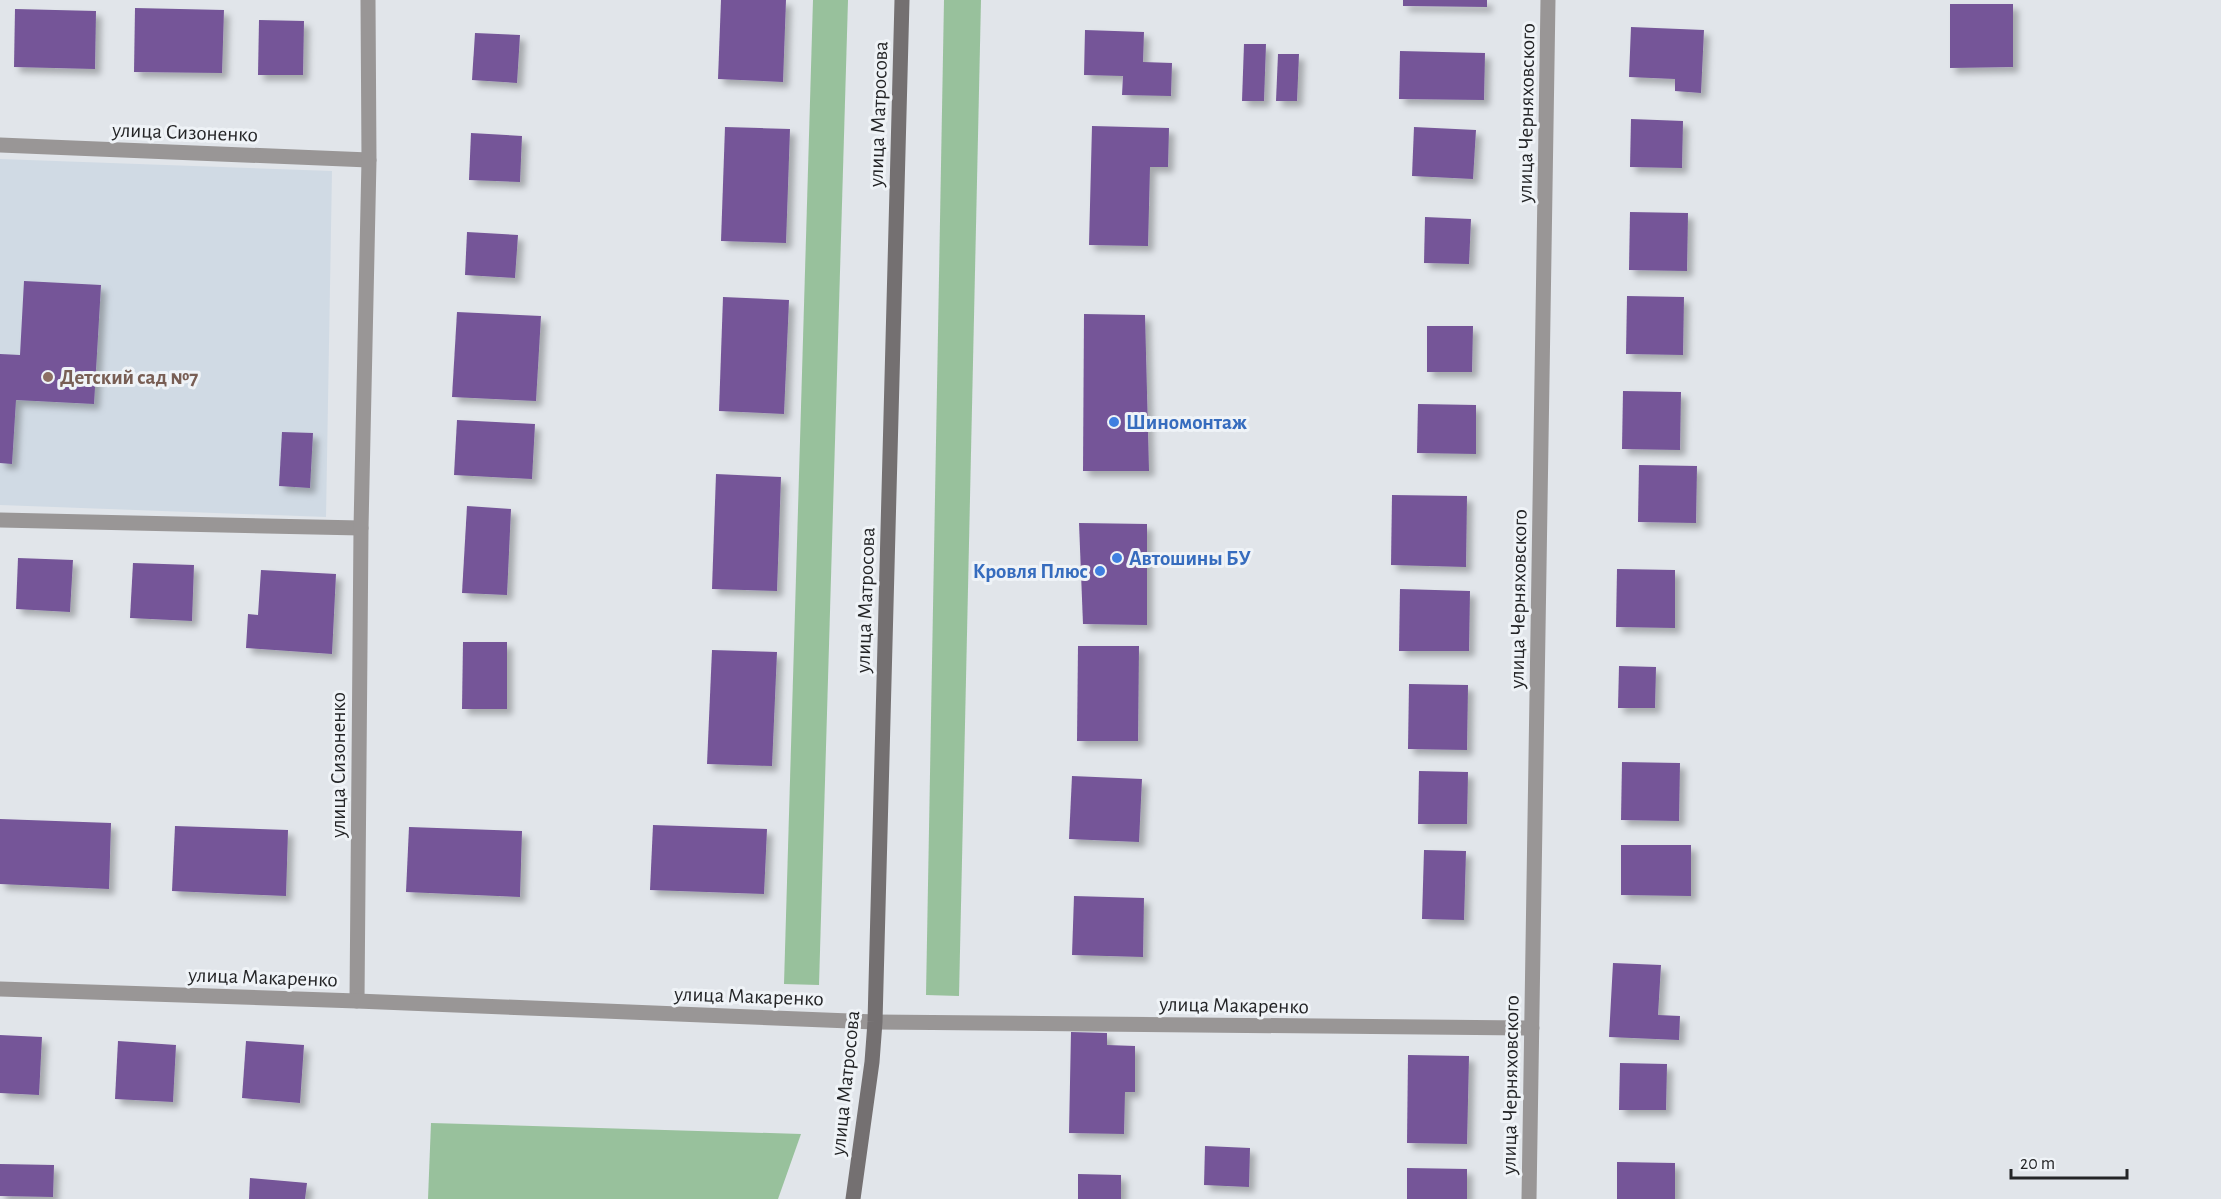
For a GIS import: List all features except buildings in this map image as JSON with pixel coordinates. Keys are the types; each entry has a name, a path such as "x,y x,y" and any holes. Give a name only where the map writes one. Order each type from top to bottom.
{"main road":[{"name":"улица Матросова","path":"853,1199 872,1062 875,1022 902,0"}],"street":[{"name":"улица Сизоненко","path":"357,1001 361,528 369,160 368,0"},
{"name":"улица Черняховского","path":"1529,1199 1548,0"},
{"name":"улица Сизоненко","path":"0,145 369,160"},
{"path":"0,520 361,528"},
{"name":"улица Макаренко","path":"0,989 875,1022 1532,1028"}],"shaded area":[{"path":"0,159 332,171 326,517 0,505"}],"green space":[{"path":"813,0 848,0 819,985 784,984"},
{"path":"944,0 981,0 959,996 926,995"},
{"path":"431,1123 801,1134 778,1199 428,1199"}],"place":[{"name":"Детский сад №7","path":"48,377"},
{"name":"Шиномонтаж","path":"1114,422"},
{"name":"Автошины БУ","path":"1117,558"},
{"name":"Кровля Плюс","path":"1100,571"}]}
